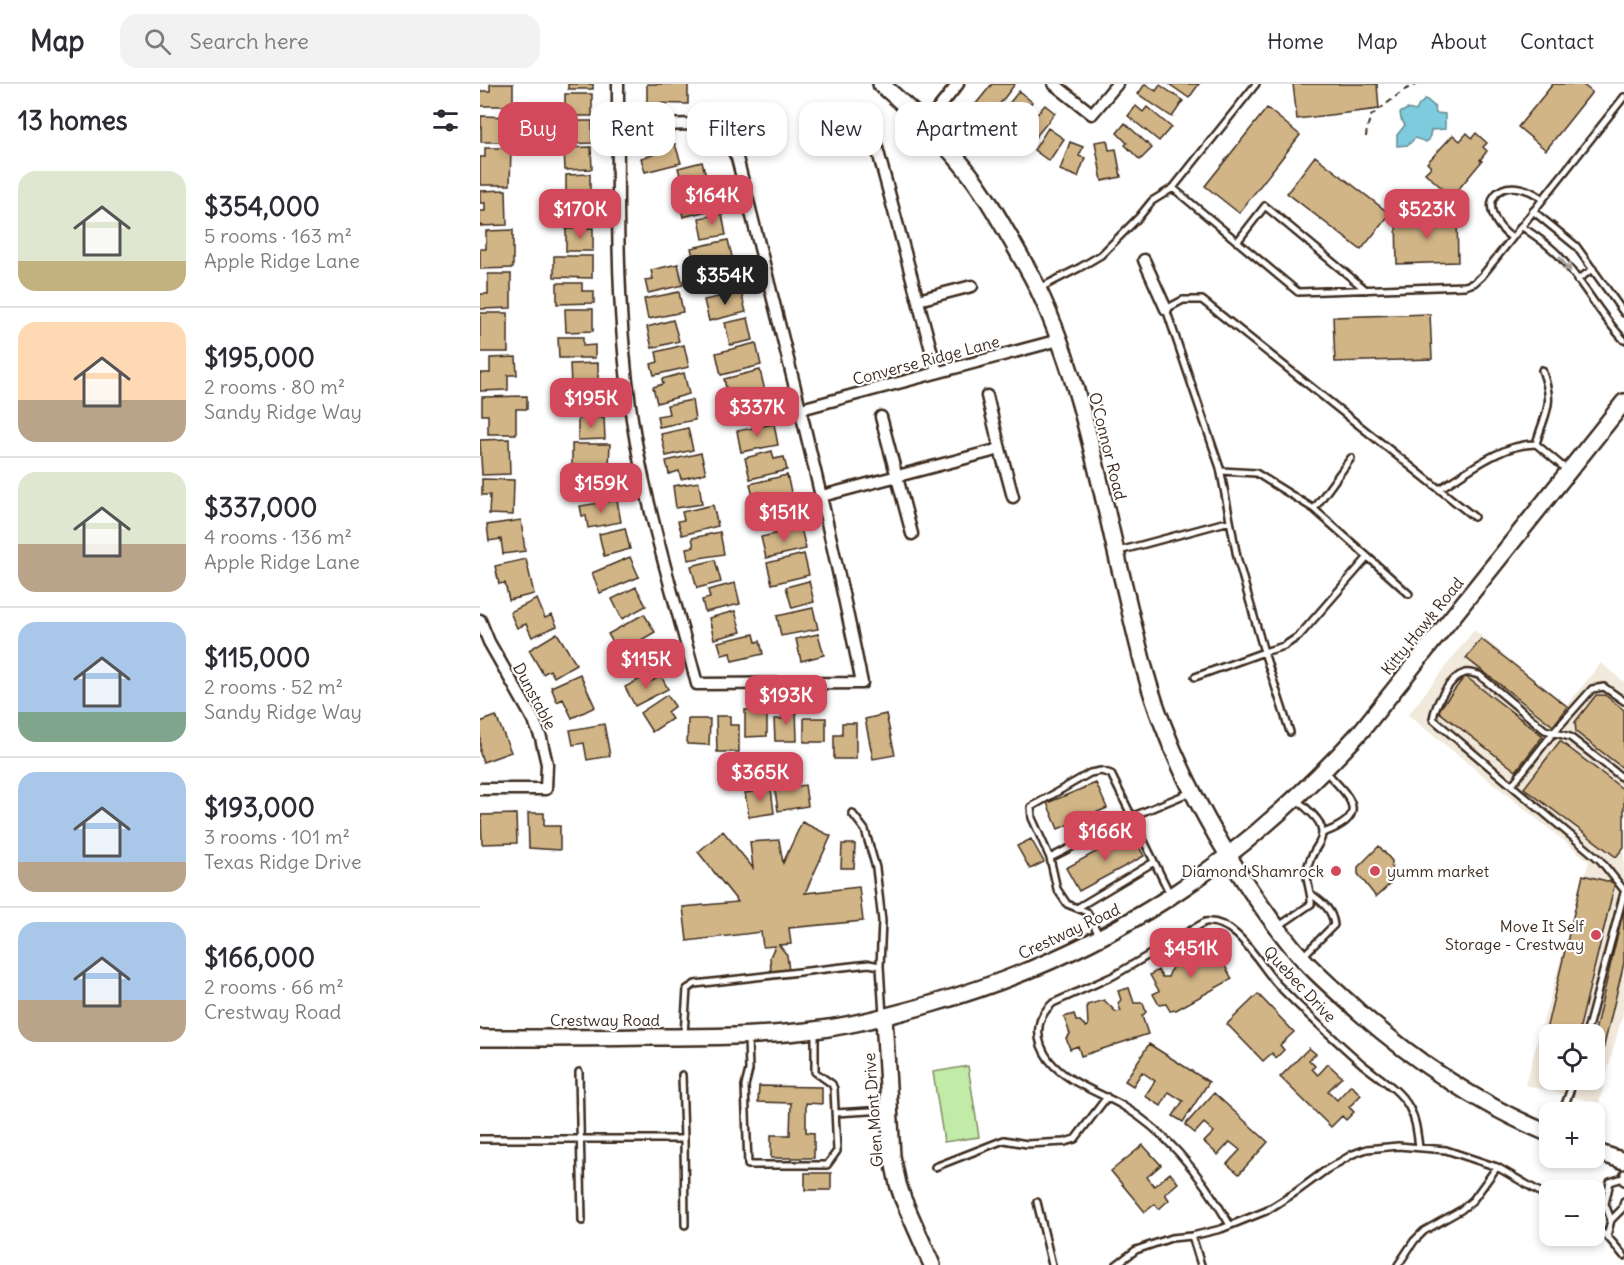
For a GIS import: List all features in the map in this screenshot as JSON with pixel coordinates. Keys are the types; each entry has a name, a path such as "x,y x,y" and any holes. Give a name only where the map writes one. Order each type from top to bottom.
{"main road":[{"name":"O'Connor Road","path":"881,84 901,102"},
{"name":"O'Connor Road","path":"954,156 998,216 1038,289 1059,340 1078,398 1141,651 1162,723 1191,792 1229,855"},
{"name":"Kitty Hawk Road","path":"1229,855 1252,839 1296,799 1362,730 1624,402"},
{"name":"Crestway Road","path":"480,1038 748,1036 815,1030 884,1017 980,990 1067,955 1172,897 1229,855"},
{"path":"1229,855 1277,927 1327,984 1393,1041 1458,1087 1484,1103 1539,1129"},
{"name":"Glen Mont Drive","path":"884,1017 890,1134 898,1184 932,1265"},
{"path":"1605,1155 1624,1161"}],"street":[{"path":"618,84 618,102"},
{"path":"944,102 958,84"},
{"path":"1054,84 1092,114 1117,84"},
{"path":"618,156 620,316 632,420 646,489 697,684 862,683 822,496 737,159 725,135 708,127 686,124 675,125"},
{"path":"879,156 937,372"},
{"path":"1144,260 1166,309"},
{"path":"918,300 972,286"},
{"name":"Converse Ridge Lane","path":"801,409 1059,340"},
{"path":"987,396 1013,497"},
{"path":"881,417 912,534"},
{"path":"822,496 1000,449"},
{"name":"Dunstable","path":"480,620 489,642 534,722 541,738 547,764 546,789 480,789"}],"lane":[{"path":"1038,289 1101,255 1152,201 1173,188 1256,84"},
{"path":"1173,188 1298,292 1465,286 1474,283 1482,276 1624,97"},
{"path":"1615,108 1624,105"},
{"path":"1512,238 1495,223 1492,203 1497,194 1512,186 1530,190 1543,199"},
{"path":"1237,242 1265,207 1366,290"},
{"path":"1533,211 1572,242 1624,313"},
{"path":"1521,226 1553,249 1609,325 1624,340"},
{"path":"1577,280 1593,269"},
{"path":"1290,732 1237,557 1221,471 1166,309 1183,300 1202,300 1474,517"},
{"path":"1536,444 1550,405 1549,390 1542,370"},
{"path":"1439,489 1503,451 1522,444 1536,444 1569,471"},
{"path":"1314,509 1351,458"},
{"path":"1221,471 1256,473 1314,509 1409,594"},
{"path":"1116,552 1230,521"},
{"path":"1195,677 1284,646 1299,636 1368,557"},
{"path":"1589,1024 1624,891 1600,860 1433,719 1437,701 1457,677 1467,672 1479,675 1545,730 1570,737 1624,779"},
{"path":"1512,785 1592,688 1604,687 1624,701"},
{"path":"1100,937 1087,912 1067,904 1057,889 1050,858 1032,818 1031,807 1090,773 1101,771 1111,774 1172,897"},
{"path":"1323,833 1344,825 1350,818 1353,807 1350,797 1325,771"},
{"path":"1050,858 1131,817 1191,792"},
{"path":"1296,799 1321,822 1323,833 1307,869 1307,886 1311,894 1329,909 1334,925 1302,957"},
{"path":"852,813 865,830 876,868 882,921 880,966 884,1017"},
{"path":"1077,908 1154,862"},
{"path":"1277,927 1311,904 1311,894"},
{"name":"Quebec Drive","path":"1230,1225 1213,1195 1172,1146 1125,1107 1069,1077 1048,1059 1039,1038 1038,1024 1046,1009 1053,1003 1113,976 1205,922 1217,921 1229,927 1250,949 1272,978 1314,1022 1397,1091 1409,1107 1416,1123 1419,1147"},
{"path":"684,1037 687,989 695,984 869,964 880,966"},
{"path":"748,1036 749,1070 745,1086 748,1165 827,1165 837,1151 835,1113 832,1084 815,1072 815,1030"},
{"path":"579,1072 582,1221"},
{"path":"682,1075 686,1225"},
{"path":"935,1167 1004,1140 1027,1144 1065,1142 1075,1139 1107,1097"},
{"path":"835,1113 889,1110"},
{"path":"480,1139 684,1139"},
{"path":"1116,1265 1136,1250 1171,1238 1192,1236 1230,1225 1266,1211 1326,1170 1353,1154 1367,1149 1398,1146 1446,1150 1497,1167 1539,1192"},
{"path":"1398,1265 1414,1241 1424,1231 1461,1210 1473,1200 1497,1167"},
{"path":"1611,1220 1605,1204 1610,1182 1624,1178"},
{"path":"1624,1201 1622,1209 1611,1220 1607,1236 1624,1256"},
{"path":"1037,1202 1052,1265"},
{"path":"1192,1236 1201,1265"}],"path":[{"path":"1366,137 1371,116 1404,90 1419,84"}],"shaded area":[{"name":"Move It Self Storage - Crestway","path":"1474,630 1566,706 1601,663 1624,682 1624,1009 1605,1080 1605,1024 1542,1024 1589,861 1408,715"},
{"name":"Move It Self Storage - Crestway","path":"1539,1036 1539,1088 1525,1085"},
{"name":"Move It Self Storage - Crestway","path":"1546,1090 1602,1090 1599,1102"}],"green space":[{"path":"968,1066 979,1137 944,1142 933,1072"}],"water":[{"path":"1426,99 1434,106 1436,113 1445,114 1445,129 1431,130 1429,140 1426,142 1415,138 1408,145 1397,146 1397,135 1405,125 1400,113 1407,109 1416,111"}],"building":[{"path":"490,84 513,84 513,102 498,102 498,106 480,106 480,91 490,91"},
{"path":"568,84 593,84 593,89 568,89"},
{"path":"647,84 688,84 687,104 647,102"},
{"path":"992,84 1015,84 1001,102 977,102"},
{"path":"1145,84 1156,91 1160,85 1183,101 1172,117 1138,94"},
{"path":"1169,84 1199,84 1189,98"},
{"path":"1293,84 1377,84 1379,109 1297,119"},
{"path":"1553,84 1582,84 1592,92 1546,150 1518,127"},
{"path":"1019,91 1032,102 1010,102"},
{"path":"565,94 592,94 590,116 578,116 578,102 565,102"},
{"path":"1045,105 1055,113 1039,133 1039,112"},
{"path":"1136,106 1143,112 1147,107 1171,127 1159,141 1128,116"},
{"path":"1267,108 1300,135 1239,213 1205,186"},
{"path":"481,116 498,117 498,142 481,142"},
{"path":"578,121 590,121 590,143 578,144"},
{"path":"1125,123 1152,148 1140,160 1117,133"},
{"path":"1048,128 1064,139 1049,161 1039,154 1039,142"},
{"path":"1467,133 1472,138 1476,133 1487,143 1483,147 1487,151 1480,160 1482,161 1452,197 1425,173 1431,167 1427,163 1453,135 1460,141"},
{"path":"1107,140 1109,150 1116,149 1121,177 1102,181 1095,142"},
{"path":"1070,142 1083,147 1079,156 1085,158 1078,177 1060,170"},
{"path":"675,144 681,163 645,172 641,158 675,156"},
{"path":"578,147 590,147 592,169 565,170 564,156 578,156"},
{"path":"485,148 498,148 498,156 511,156 510,185 480,185 480,157 485,157"},
{"path":"1315,156 1390,214 1361,250 1287,193"},
{"path":"702,162 708,183 684,189 678,168"},
{"path":"590,174 590,197 566,197 566,175"},
{"path":"715,187 719,208 683,217 678,196"},
{"path":"506,190 507,225 480,226 480,211 485,211 485,203 480,203 480,191"},
{"path":"589,201 589,209 593,209 594,223 569,224 568,202"},
{"path":"722,214 726,235 703,239 699,218"},
{"path":"1457,217 1458,262 1397,264 1396,219"},
{"path":"593,228 593,251 566,251 566,229"},
{"path":"513,230 513,268 480,269 480,249 486,249 486,231"},
{"path":"728,240 733,261 696,269 691,248"},
{"path":"554,256 592,256 592,278 554,277"},
{"path":"678,264 683,285 648,293 645,280 653,279 651,270"},
{"path":"735,266 740,287 717,292 712,271"},
{"path":"488,274 511,274 511,308 480,309 480,294 488,294"},
{"path":"557,283 582,283 582,291 594,291 594,303 557,304"},
{"path":"679,292 683,312 648,319 644,299"},
{"path":"741,292 746,312 709,321 704,300"},
{"path":"565,309 593,309 593,331 566,332"},
{"path":"480,313 508,313 508,352 480,352"},
{"path":"1430,314 1432,359 1335,362 1333,317"},
{"path":"748,318 753,340 730,345 725,323"},
{"path":"673,320 679,341 652,348 647,327"},
{"path":"558,337 583,337 583,346 595,345 595,358 559,358"},
{"path":"756,343 761,365 721,375 716,353"},
{"path":"684,345 689,367 654,375 651,364 658,362 656,352"},
{"path":"516,357 517,375 508,375 508,390 480,391 480,373 490,373 490,358"},
{"path":"598,363 598,385 571,386 570,364"},
{"path":"760,370 765,391 729,401 724,379"},
{"path":"684,373 689,394 657,403 653,387 663,384 662,379"},
{"path":"560,390 601,391 601,412 559,412"},
{"path":"527,396 527,409 516,409 516,434 488,434 488,415 482,415 482,397"},
{"path":"768,396 773,417 750,423 745,402"},
{"path":"692,400 695,420 659,427 657,416 669,414 667,405"},
{"path":"604,417 605,439 578,440 578,418"},
{"path":"774,424 778,445 741,452 737,431"},
{"path":"688,428 693,450 666,456 661,434"},
{"path":"509,439 510,474 482,475 480,440"},
{"path":"572,444 610,444 609,466 572,466"},
{"path":"772,451 774,459 784,457 787,470 750,479 745,458"},
{"path":"701,453 706,473 681,479 679,471 669,474 666,461"},
{"path":"617,472 618,494 576,495 575,473"},
{"path":"787,475 792,496 755,505 750,484"},
{"path":"482,479 514,480 513,515 489,514 490,495 482,495"},
{"path":"699,482 702,504 676,508 673,486"},
{"path":"617,500 621,522 588,528 586,516 582,516 580,506"},
{"path":"795,501 800,523 776,528 771,506"},
{"path":"713,505 718,526 682,535 678,521 684,520 682,512"},
{"path":"521,520 525,551 503,554 501,539 489,541 487,525"},
{"path":"625,528 630,549 604,556 599,534"},
{"path":"801,528 806,549 766,558 761,537"},
{"path":"720,532 724,554 688,560 686,548 694,547 692,538"},
{"path":"804,554 809,575 772,584 767,563"},
{"path":"630,557 639,577 600,593 592,573"},
{"path":"526,559 534,594 509,600 505,583 499,584 495,566"},
{"path":"715,560 721,582 697,588 691,566"},
{"path":"809,581 814,602 792,608 786,587"},
{"path":"735,583 740,604 705,612 702,600 710,598 708,590"},
{"path":"636,587 646,606 622,619 612,599"},
{"path":"537,599 545,618 552,615 557,626 532,637 526,624 517,628 510,612"},
{"path":"813,608 818,629 781,636 777,616"},
{"path":"735,611 741,632 714,639 709,618"},
{"path":"644,614 655,632 619,653 608,634"},
{"path":"557,633 576,664 554,677 550,670 543,674 529,650"},
{"path":"754,634 756,642 760,641 763,654 732,661 730,653 722,655 718,642"},
{"path":"818,634 824,655 801,661 796,639"},
{"path":"1481,639 1568,707 1553,726 1466,658"},
{"path":"654,641 663,660 639,672 629,652"},
{"path":"580,674 595,707 572,718 563,699 557,702 551,687"},
{"path":"646,676 650,682 661,676 668,689 635,706 625,687"},
{"path":"1465,676 1543,736 1516,771 1438,711"},
{"path":"667,695 675,706 667,712 672,719 652,732 640,713"},
{"path":"1596,695 1605,695 1624,710 1624,769 1576,732 1575,722"},
{"path":"796,708 797,741 775,741 774,719 782,719 782,709"},
{"path":"767,709 767,736 745,737 745,710"},
{"path":"886,714 895,755 873,759 865,719"},
{"path":"496,716 511,752 483,762 480,753 480,722"},
{"path":"716,716 730,716 730,725 739,725 739,752 717,752"},
{"path":"804,718 826,718 826,742 804,742"},
{"path":"688,719 710,719 709,745 687,744"},
{"path":"842,723 856,723 856,759 834,759 834,735 842,735"},
{"path":"604,724 610,756 587,760 584,743 573,745 570,730"},
{"path":"1560,741 1624,790 1624,847 1616,857 1524,788"},
{"path":"1096,783 1107,808 1058,829 1047,803"},
{"path":"805,785 808,806 778,811 775,790"},
{"path":"771,789 774,813 749,817 745,793"},
{"path":"528,813 544,813 544,826 560,826 560,850 529,848"},
{"path":"516,814 517,843 482,844 481,815"},
{"path":"802,822 831,836 805,893 859,887 863,921 789,928 791,944 779,945 787,955 789,971 771,972 770,957 775,946 763,947 761,932 687,941 683,907 738,902 698,852 723,831 753,868 750,842 779,840 783,863"},
{"path":"1131,833 1144,856 1079,891 1066,868"},
{"path":"1031,839 1044,862 1030,869 1017,846"},
{"path":"842,844 855,844 854,868 841,868"},
{"name":"yumm market","path":"1379,846 1392,861 1390,884 1376,897 1358,874 1358,867"},
{"path":"1583,875 1615,883 1581,1024 1547,1024"},
{"path":"1624,907 1624,963 1605,1042 1605,1024 1597,1024"},
{"path":"1211,940 1232,979 1176,1010 1170,1011 1166,1004 1159,1005 1153,994 1159,991 1150,975 1158,970 1162,977 1168,977 1172,962 1188,954 1193,963 1204,962 1202,945"},
{"path":"1129,988 1134,1003 1143,1003 1146,1012 1142,1016 1148,1034 1081,1056 1078,1046 1070,1049 1066,1038 1070,1034 1064,1017 1074,1014 1076,1021 1080,1021 1086,1027 1088,1026 1087,1005 1104,1000 1116,1012 1121,1011 1118,991"},
{"path":"1258,994 1294,1032 1280,1045 1284,1050 1276,1058 1272,1053 1263,1061 1227,1024"},
{"path":"1149,1044 1209,1082 1183,1122 1173,1116 1183,1101 1169,1092 1161,1106 1145,1096 1155,1081 1142,1072 1133,1086 1125,1081"},
{"path":"1309,1048 1316,1054 1309,1060 1315,1066 1312,1069 1318,1075 1328,1064 1342,1077 1328,1091 1337,1100 1351,1085 1361,1095 1349,1107 1354,1112 1346,1120 1342,1116 1331,1127 1280,1077"},
{"path":"759,1086 822,1087 822,1104 806,1103 806,1132 814,1133 814,1158 771,1158 771,1135 790,1135 791,1103 758,1102"},
{"path":"1214,1093 1268,1142 1239,1174 1227,1164 1240,1150 1230,1142 1218,1155 1204,1142 1214,1132 1204,1123 1195,1133 1185,1125"},
{"path":"1143,1145 1161,1165 1147,1177 1154,1186 1170,1173 1178,1183 1165,1194 1169,1200 1159,1209 1155,1204 1145,1212 1111,1171"},
{"path":"805,1173 831,1173 831,1190 805,1190"}],"place":[{"name":"Diamond Shamrock","path":"1336,871"},
{"name":"yumm market","path":"1375,871"},
{"name":"Move It Self Storage - Crestway","path":"1596,935"}]}
